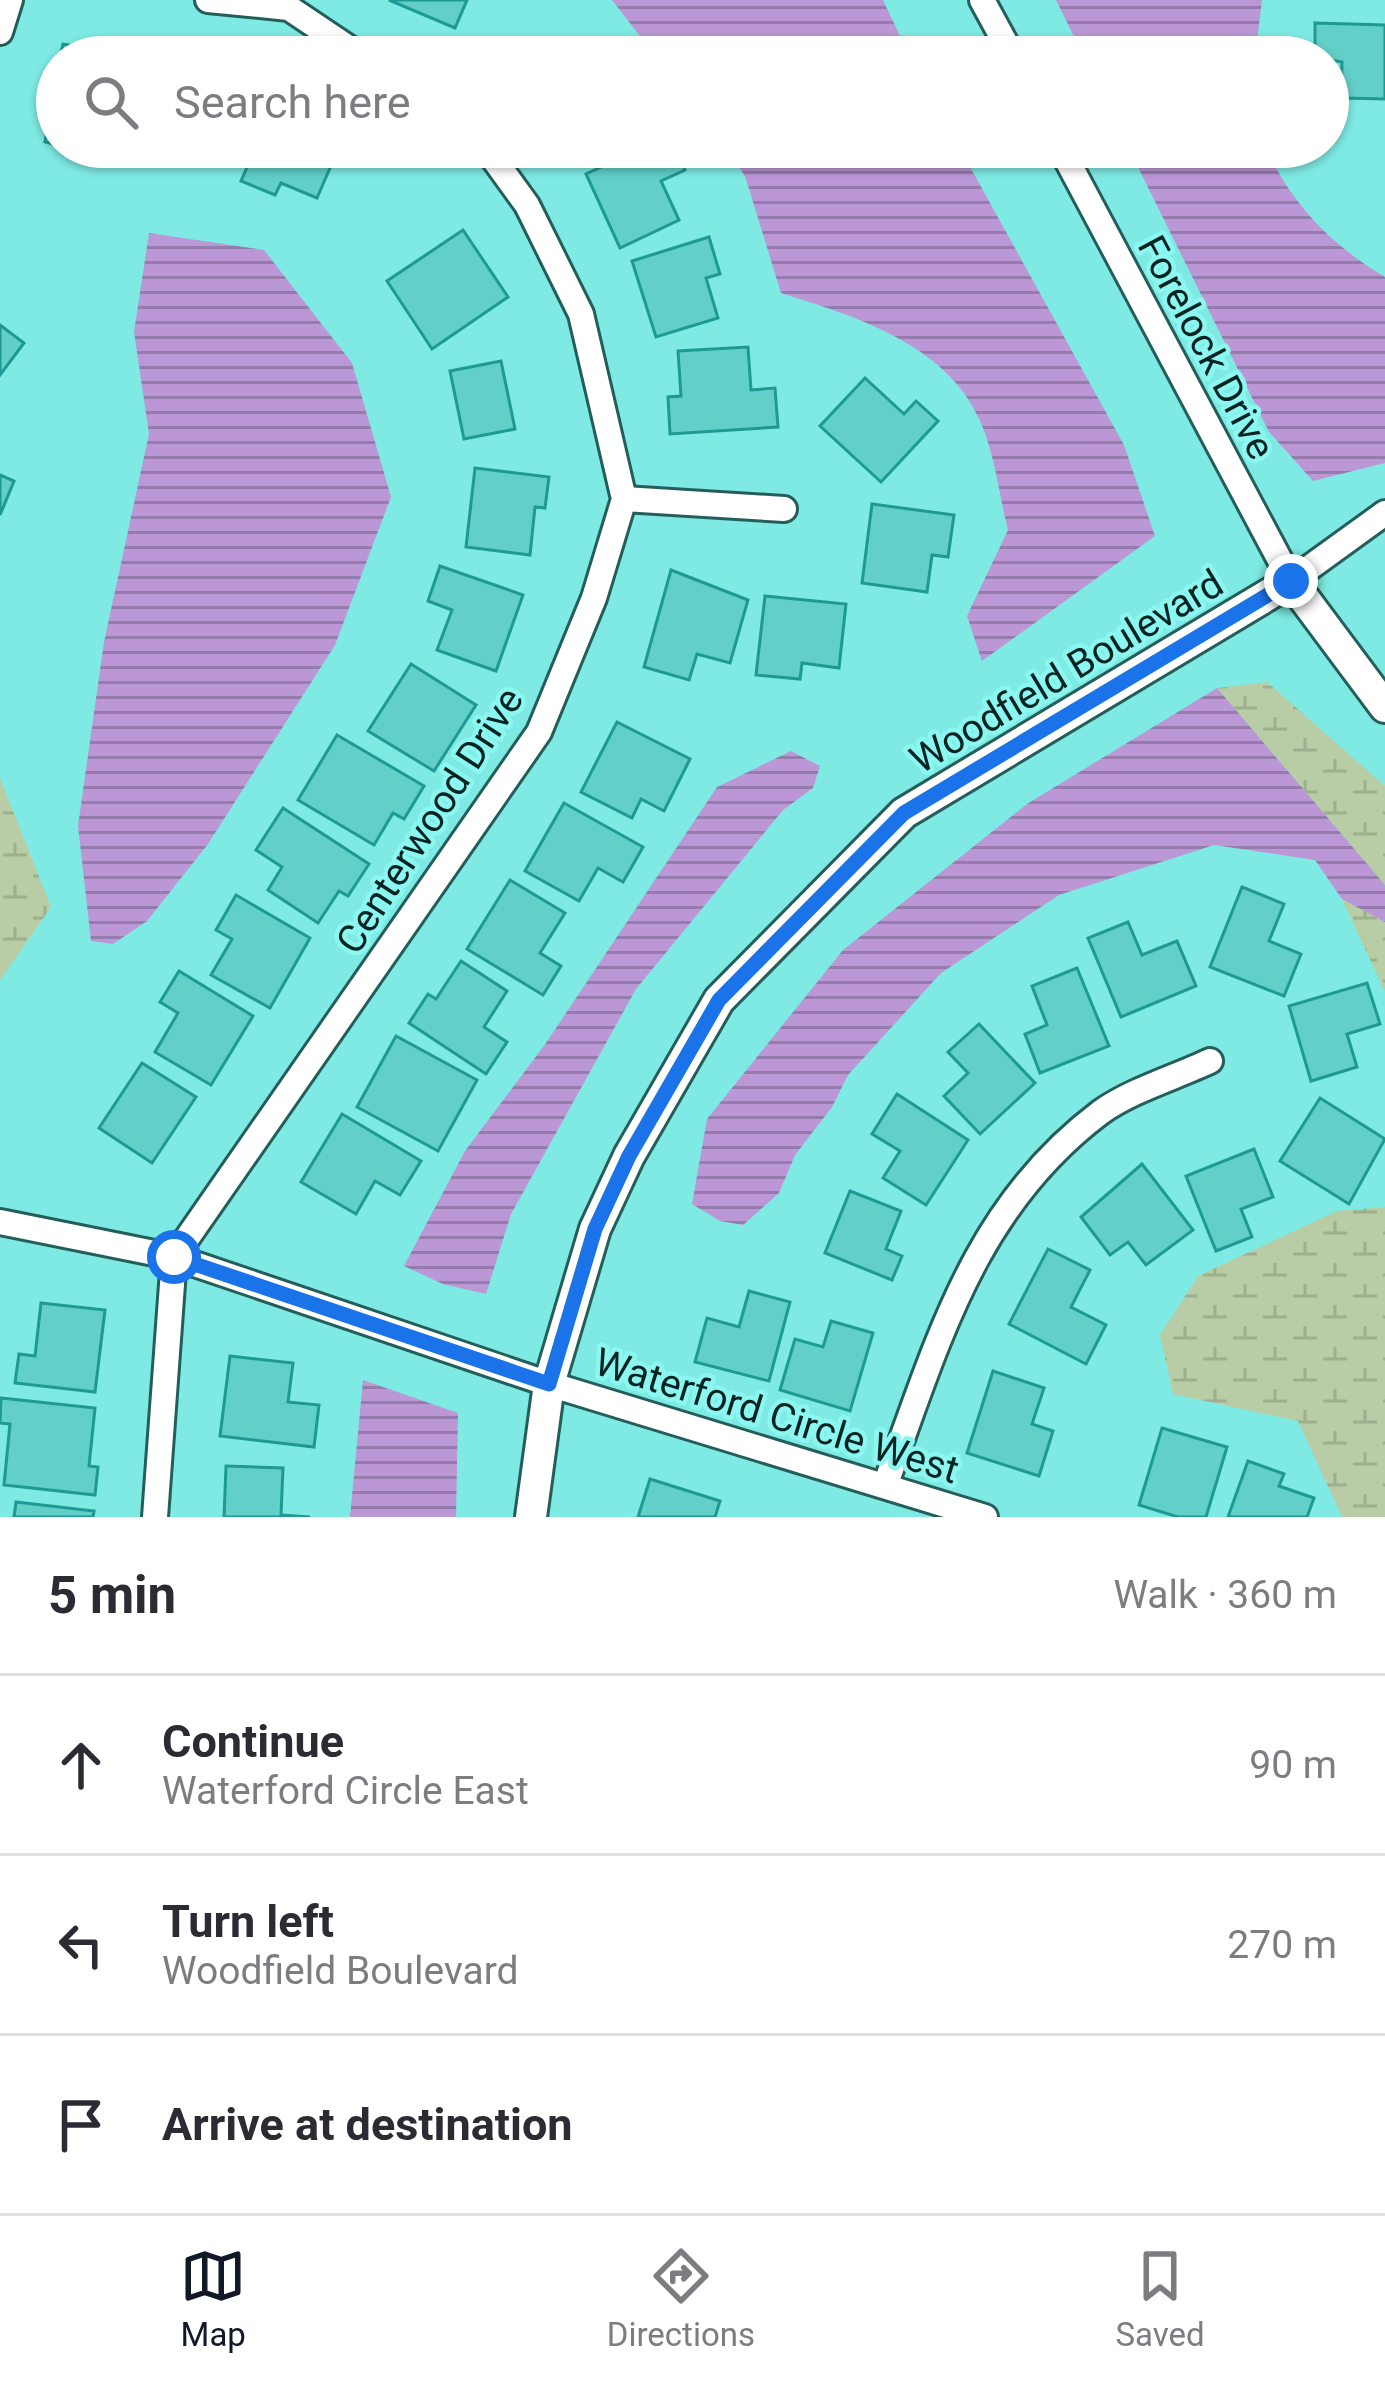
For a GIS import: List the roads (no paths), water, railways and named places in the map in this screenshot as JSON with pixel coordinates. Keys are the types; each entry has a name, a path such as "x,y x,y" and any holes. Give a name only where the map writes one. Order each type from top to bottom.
{"street":[{"path":"0,32 10,0"},
{"path":"208,0 291,4 334,36"},
{"path":"982,0 1001,36"},
{"path":"500,168 527,205 581,314 624,500 784,509"},
{"name":"Forelock Drive","path":"1071,168 1291,581"},
{"name":"Centerwood Drive","path":"174,1257 539,732 594,598 624,500"},
{"path":"1385,513 1291,581 1385,707"},
{"name":"Woodfield Boulevard","path":"532,1517 549,1384 595,1229 629,1156 719,1000 904,813 1291,581"},
{"path":"886,1483 977,1250 1022,1184 1104,1110 1210,1061"},
{"name":"Waterford Circle West","path":"0,1222 174,1257 549,1384 886,1483 985,1517"},
{"path":"155,1517 174,1257"}]}
